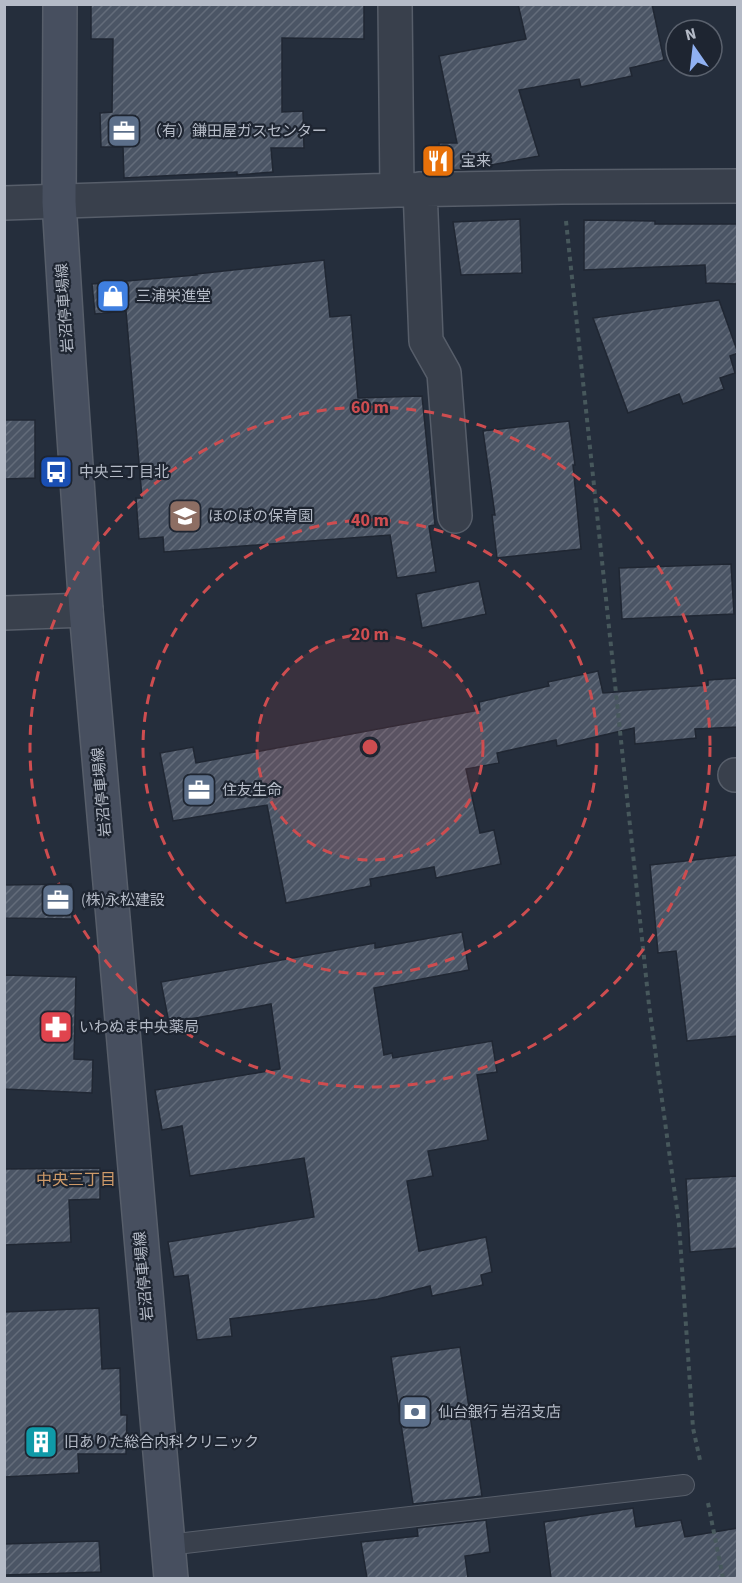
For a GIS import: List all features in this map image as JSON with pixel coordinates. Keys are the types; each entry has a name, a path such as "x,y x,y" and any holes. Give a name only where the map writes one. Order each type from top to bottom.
{"main road":[{"name":"岩沼停車場線","path":"60,4 58,202 87,610 171,1578"}],"street":[{"path":"395,4 408,190 426,341 444,373 455,516"},
{"path":"4,203 408,190 738,186"},
{"path":"4,613 87,610"}],"lane":[{"path":"168,1545 684,1485"}],"path":[{"path":"562,187 649,1005 679,1224 693,1428 700,1463"},
{"path":"707,1498 723,1578"}],"building":[{"path":"91,4 364,4 364,39 282,38 282,112 303,111 304,148 271,148 273,172 124,178 123,147 101,147 100,113 112,112 113,39 91,39"},
{"path":"518,4 652,4 664,60 630,68 632,76 581,87 579,79 519,90 539,156 464,170 440,170 439,143 457,143 439,56 526,39"},
{"path":"520,219 522,273 461,275 453,222"},
{"path":"584,220 655,221 655,224 738,224 738,284 706,283 705,265 584,270"},
{"path":"324,260 330,317 351,315 358,398 422,396 435,525 429,526 436,572 397,578 390,535 164,552 163,537 139,539 136,498 142,498 126,311 95,314 92,284 197,275"},
{"path":"719,300 738,353 730,356 735,373 720,378 724,389 683,404 679,394 628,413 593,318"},
{"path":"4,420 35,420 35,478 4,479"},
{"path":"569,421 575,465 573,465 581,549 497,558 492,515 495,515 483,431"},
{"path":"731,564 734,614 622,619 619,568"},
{"path":"479,581 486,614 422,628 416,594"},
{"path":"598,671 603,693 708,685 708,680 738,678 738,727 695,729 696,738 635,744 634,728 557,746 556,740 497,753 499,763 466,769 480,833 494,830 501,864 436,878 434,867 370,879 371,886 286,903 267,805 173,821 160,753 193,747 196,763 480,710 479,702 549,686 548,682"},
{"path":"738,855 738,1036 687,1041 676,951 658,953 650,865"},
{"path":"71,884 72,919 4,918 4,885"},
{"path":"462,932 469,970 374,988 384,1055 392,1053 393,1058 492,1041 497,1072 477,1075 488,1140 428,1151 433,1176 407,1181 419,1251 486,1237 492,1272 481,1275 483,1285 432,1296 430,1286 378,1299 230,1319 232,1336 197,1340 188,1275 174,1277 168,1242 314,1217 304,1158 190,1176 182,1126 162,1130 155,1090 280,1069 271,1004 169,1023 161,982 375,943 375,948"},
{"path":"4,975 76,977 74,1059 93,1060 92,1093 4,1089"},
{"path":"100,1168 100,1199 69,1200 71,1242 4,1245 4,1169"},
{"path":"738,1176 738,1248 690,1252 686,1179"},
{"path":"99,1308 102,1369 120,1368 121,1415 127,1415 126,1454 78,1454 79,1473 4,1477 4,1312"},
{"path":"460,1347 482,1496 413,1504 391,1357"},
{"path":"633,1508 636,1527 681,1520 685,1537 738,1528 738,1578 551,1578 544,1522"},
{"path":"486,1520 490,1552 465,1556 468,1578 367,1578 361,1542 418,1536 417,1528"},
{"path":"99,1541 101,1572 4,1575 4,1544"}],"place":[{"name":"（有）鎌田屋ガスセンター","path":"124,131"},
{"name":"宝来","path":"438,161"},
{"name":"三浦栄進堂","path":"113,296"},
{"name":"中央三丁目北","path":"56,472"},
{"name":"ほのぼの保育園","path":"185,516"},
{"name":"住友生命","path":"199,790"},
{"name":"(株)永松建設","path":"58,900"},
{"name":"いわぬま中央薬局","path":"56,1027"},
{"name":"仙台銀行 岩沼支店","path":"415,1412"},
{"name":"旧ありた総合内科クリニック","path":"41,1442"}],"district":[{"name":"中央三丁目","path":"76,1180"}]}
